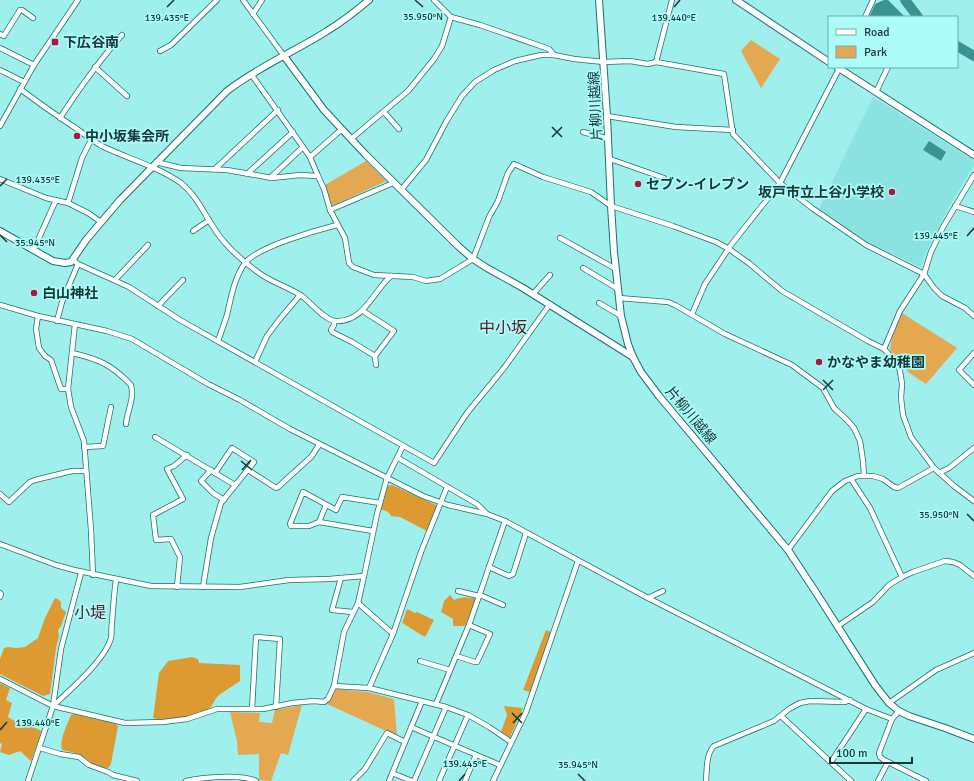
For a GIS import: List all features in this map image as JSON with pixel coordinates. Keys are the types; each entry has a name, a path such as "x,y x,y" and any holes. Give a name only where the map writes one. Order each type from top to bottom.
{"street":[{"path":"0,126 34,65 78,0"},
{"path":"160,51 171,45 218,0"},
{"path":"243,0 324,110 393,182 458,246 473,259 550,304 633,357"},
{"path":"252,14 262,0"},
{"path":"57,321 75,262 101,222 154,164 227,91 264,66 329,30 369,0"},
{"path":"434,0 451,17 480,25 548,49 554,55"},
{"name":"片柳川越線","path":"599,0 609,139 611,206 616,269 621,316 633,357 641,372 659,396 788,550 875,685 889,703 899,711 909,716 974,739"},
{"path":"656,62 672,0"},
{"path":"736,0 828,61"},
{"path":"865,16 873,0"},
{"path":"0,34 4,36 20,10 33,18"},
{"path":"351,139 408,91 442,46 451,17"},
{"path":"60,118 95,67 122,34"},
{"path":"0,48 34,65"},
{"path":"401,190 426,160 462,96 475,82 494,70 515,61 541,55 554,55 604,62 648,64 656,62 724,74 734,136 780,183 812,208 866,245 924,274 942,296 965,308 974,316"},
{"path":"95,67 127,96"},
{"path":"692,314 705,284 729,249 780,183 838,68 974,155"},
{"path":"876,92 888,68"},
{"path":"0,70 24,82"},
{"path":"251,74 310,157 324,189 330,210 345,238 349,263 352,268 374,275 413,277 426,281 440,279 473,259 489,217 498,201 508,173 514,164 542,177 591,192 611,206 716,242 750,264 782,291 835,323 884,349 897,363 900,371 903,415 911,437 934,468 974,501"},
{"path":"20,89 91,140 101,146 145,165 154,164 190,169 215,169 270,178 300,175 318,176"},
{"path":"215,169 278,110"},
{"path":"384,112 400,129"},
{"path":"607,116 676,128 733,130"},
{"path":"310,157 342,129"},
{"path":"247,174 293,132"},
{"path":"583,132 609,139"},
{"path":"68,203 82,158 91,140"},
{"path":"270,178 303,147"},
{"path":"610,159 664,178"},
{"path":"154,164 182,184 197,200 224,242 245,262 262,275 300,295 314,306 323,316 334,321 349,320 363,311 391,276"},
{"path":"884,349 900,312 924,274 931,252 955,206 974,175"},
{"path":"0,179 46,198 68,203 88,212 101,222"},
{"path":"330,210 393,182"},
{"path":"34,250 56,200"},
{"path":"955,206 974,212"},
{"path":"193,231 209,220"},
{"path":"218,341 235,282 245,262 262,251 308,232 337,225"},
{"path":"0,231 53,261 60,263 75,262 129,287 158,306 218,341 434,463 467,413 504,368 550,304"},
{"path":"560,238 616,269"},
{"path":"115,280 148,245"},
{"path":"583,268 618,288"},
{"path":"533,294 550,275"},
{"path":"158,306 183,280"},
{"path":"255,362 267,336 300,295"},
{"path":"619,298 668,302 676,305 725,334 792,366 823,388 834,408 850,424 860,441 864,476"},
{"path":"599,304 621,316"},
{"path":"0,305 57,321 107,331 132,339 208,384 240,400 262,414 319,445 440,503 487,514 504,521 648,598 866,709 892,719"},
{"path":"363,311 394,331 375,356 376,365"},
{"path":"38,316 36,329 39,348 45,356 51,360 61,389 68,389"},
{"path":"334,321 331,330 332,332 375,356"},
{"path":"75,324 68,389 71,407 84,441 93,555 93,575"},
{"path":"72,353 91,357 111,366 132,385 131,403 126,424"},
{"path":"974,353 959,370 974,384"},
{"path":"84,447 102,446 111,407"},
{"path":"156,436 235,485"},
{"path":"248,470 276,488 311,457 319,445"},
{"path":"0,679 53,706 114,721 137,724 187,720 217,709 252,709 326,701 334,686 344,632 358,603 387,478 403,446"},
{"path":"203,587 211,538 219,509 235,485 254,462 232,448 213,472 201,481 213,493 224,500"},
{"path":"939,473 949,468 974,448"},
{"path":"176,587 180,557 171,539 156,540 152,515 183,499 167,469 174,466 187,455"},
{"path":"398,458 477,504 487,514"},
{"path":"788,550 832,491 841,483 864,476 873,476 883,479 894,487 898,488 934,468"},
{"path":"0,494 9,502 30,482 72,471 86,471"},
{"path":"851,479 870,508 902,577"},
{"path":"369,688 393,634 421,552 447,487"},
{"path":"374,531 319,522 309,526 292,526 290,524 303,492 336,510 342,497 380,503"},
{"path":"319,522 326,505"},
{"path":"436,704 469,624 504,521"},
{"path":"489,567 509,576 513,574 526,533"},
{"path":"0,544 56,565 81,572 151,586 240,587 288,580 364,576"},
{"path":"493,781 526,712 578,561"},
{"path":"838,626 873,602 889,585 902,577 945,561 960,565 974,576"},
{"path":"28,781 53,706 61,649 81,572"},
{"path":"341,578 332,610 353,612"},
{"path":"53,706 91,668 109,644 112,635 111,625 116,580"},
{"path":"458,591 479,596 503,605"},
{"path":"648,598 663,591"},
{"path":"0,593 0,597"},
{"path":"358,603 393,634"},
{"path":"456,656 478,662 490,634 469,624"},
{"path":"252,709 257,637 280,639 276,707"},
{"path":"889,703 936,670 974,653"},
{"path":"420,661 450,670"},
{"path":"334,686 369,688 446,707 468,715 511,742"},
{"path":"706,781 709,754 710,750 714,746 774,721 800,703 810,701 845,702 850,700"},
{"path":"389,781 422,701"},
{"path":"392,773 413,781 446,707"},
{"path":"831,762 866,709"},
{"path":"899,711 892,719 879,753 880,757 926,781"},
{"path":"439,781 468,715"},
{"path":"781,716 851,781"},
{"path":"411,727 500,765"},
{"path":"353,781 365,769 387,733 405,742"},
{"path":"40,748 60,754 78,757 89,765 113,775 137,781"},
{"path":"465,781 476,755"},
{"path":"878,781 888,762"},
{"path":"186,781 203,777 237,778 256,781"}],"shaded area":[{"path":"888,0 904,16 869,16 875,4"},
{"name":"坂戸市立上谷小学校","path":"873,97 973,160 974,165 950,205 927,250 921,267 870,244 818,211"},
{"path":"929,141 946,152 941,161 923,150"},
{"path":"392,485 436,505 437,509 427,531 400,517 391,516 387,511 380,510 387,486"},
{"path":"450,595 454,600 463,598 477,598 465,626 453,626 453,619 441,612 444,601"},
{"path":"55,598 61,602 61,608 66,612 58,630 59,636 50,694 43,696 0,674 0,659 4,648 25,647 38,638 45,618"},
{"path":"407,609 434,620 425,637 402,623"},
{"path":"546,630 551,632 530,692 523,690"},
{"path":"192,657 198,659 199,663 240,665 240,681 219,695 208,710 189,716 172,719 153,718 159,673 168,661"},
{"path":"0,683 10,688 6,700 12,703 8,717 21,725 30,725 41,731 31,761 20,751 9,755 0,752 2,744 0,743"},
{"path":"504,706 523,708 510,737 501,732 507,715"},
{"path":"75,714 116,724 118,726 111,764 108,768 99,767 78,754 62,750 61,746 64,732 71,715"}],"green space":[{"path":"751,40 780,59 761,88 741,51"},
{"path":"366,161 386,181 332,206 325,185"},
{"path":"902,313 957,348 926,384 908,372 901,361 890,350 892,338"},
{"path":"336,689 367,692 394,699 397,736 327,704"},
{"path":"302,705 288,755 281,753 271,781 259,780 259,754 238,755 237,741 230,712 260,713 259,722 272,723 275,710"}],"waterway":[{"path":"905,0 917,16"},
{"path":"958,47 974,56"}],"place":[{"name":"下広谷南","path":"55,42"},
{"name":"中小坂集会所","path":"77,136"},
{"name":"セブン-イレブン","path":"638,184"},
{"name":"坂戸市立上谷小学校","path":"892,192"},
{"name":"白山神社","path":"34,293"},
{"name":"かなやま幼稚園","path":"819,362"}],"district":[{"name":"中小坂","path":"503,327"},
{"name":"小堤","path":"90,612"}]}
